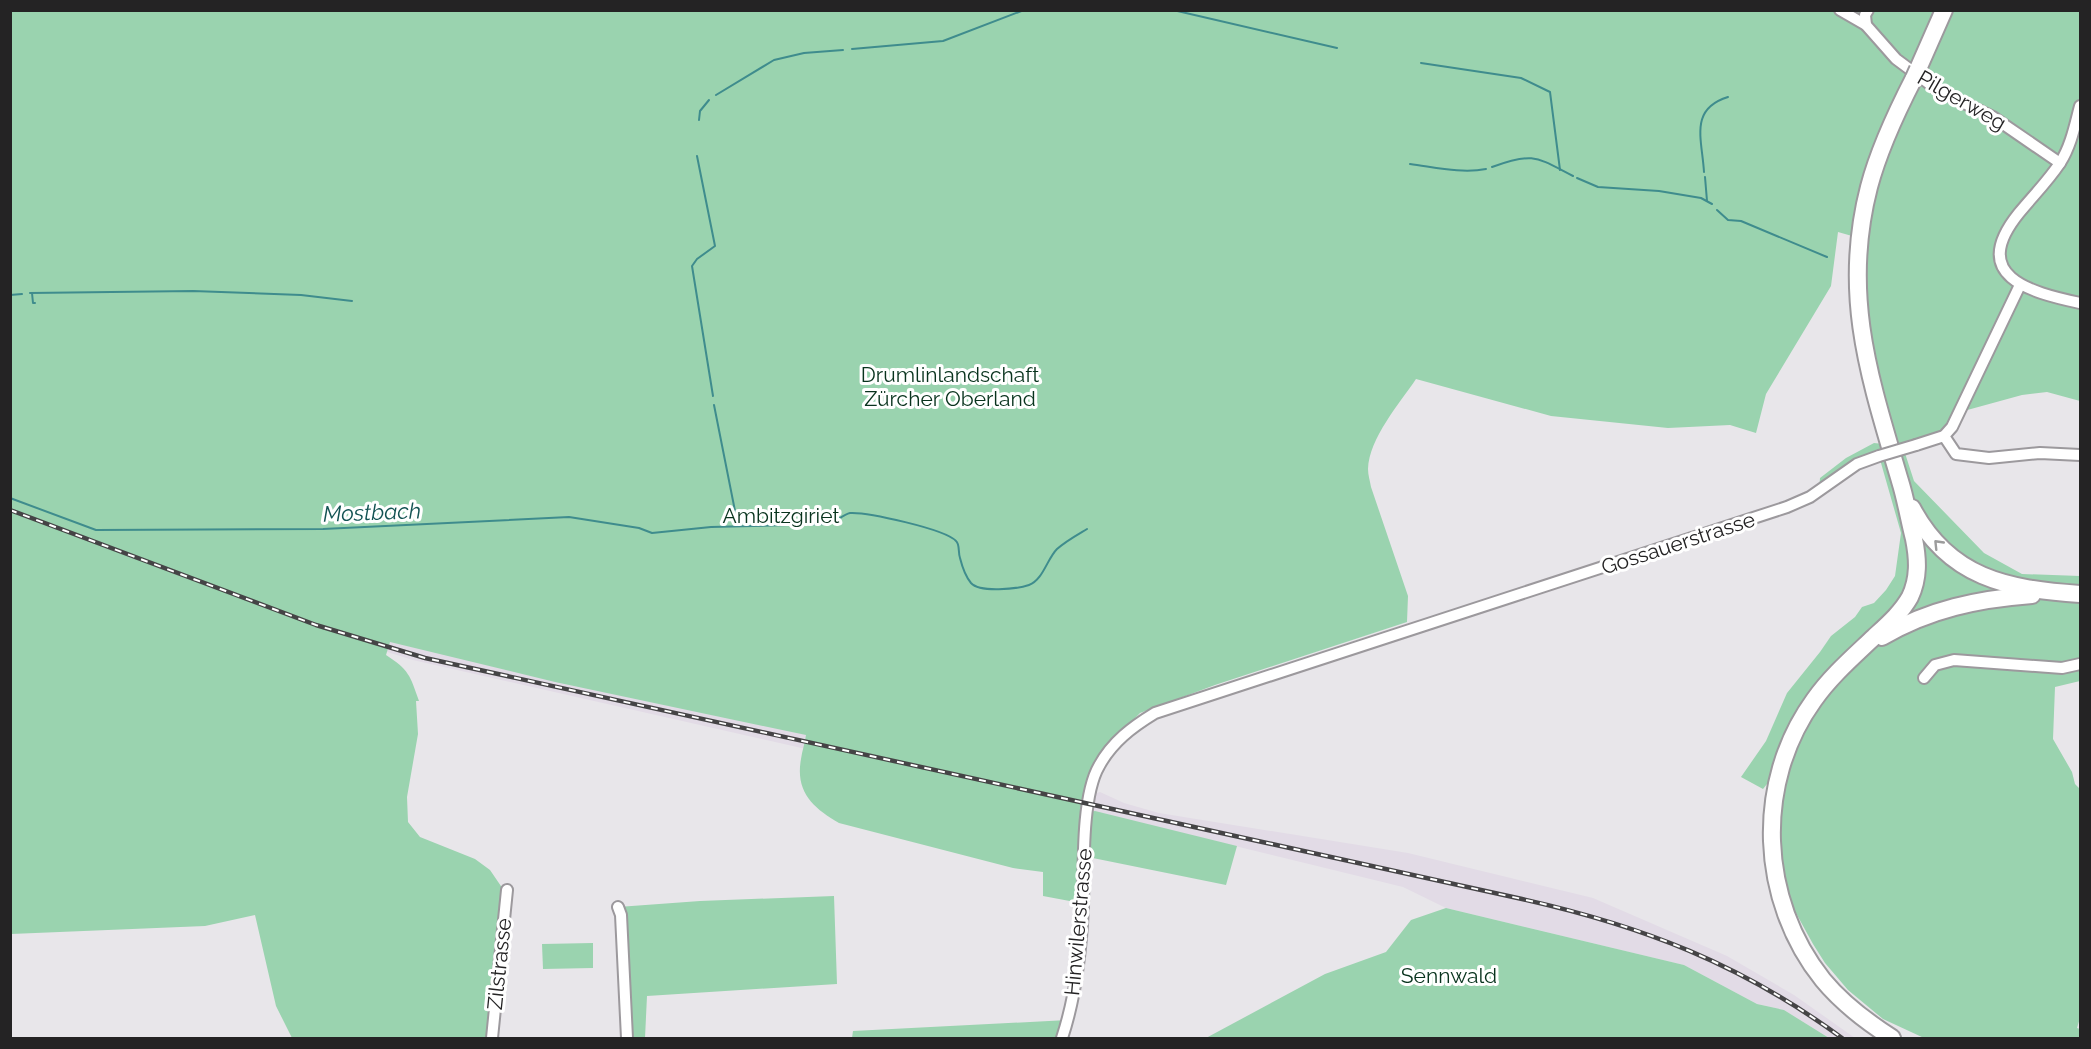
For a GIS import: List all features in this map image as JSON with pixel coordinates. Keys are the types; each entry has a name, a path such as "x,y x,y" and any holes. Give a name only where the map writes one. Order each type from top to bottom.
{"highway":[{"path":"1892,1038 1850,1008 1815,970 1791,927 1779,892 1774,867 1772,812 1776,785 1785,755 1806,711 1825,685 1901,609 1913,589 1917,573 1916,545 1872,388 1864,351 1858,311 1857,270 1861,224 1872,178 1887,134 1944,10"},
{"path":"1901,485 1913,510 1932,539 1960,564 1985,578 2009,585 2054,593 2080,594"},
{"path":"1846,664 1885,635 1940,611 1984,600 2054,593"}],"street":[{"name":"Pilgerweg","path":"1840,10 1866,25 1896,59 1920,78 1952,99 1993,117 2060,163"},
{"path":"1866,25 1865,15 1868,10"},
{"path":"2080,106 2068,150 2004,235 2001,251 2001,263 2008,276 2020,285 2041,294 2080,303"},
{"path":"2020,285 1960,412 1944,436 1956,454 1983,458 2040,453 2080,455"},
{"name":"Gossauerstrasse","path":"1088,804 1098,766 1114,743 1131,727 1155,712 1787,507 1810,497 1857,464 1944,436"},
{"path":"1924,678 1935,665 1954,660 2062,668 2080,664"},
{"name":"Hinwilerstrasse","path":"1062,1038 1068,1020 1079,963 1088,804"},
{"name":"Zilstrasse","path":"492,1038 507,890"},
{"path":"618,907 621,915 627,1038"}],"shaded area":[{"path":"10,500 836,731 1089,795 1100,792 1124,803 1159,813 1408,853 1593,898 1727,956 1794,995 1855,1038 1829,1038 1784,1010 1757,1004 1684,965 1446,908 1403,887 1095,812 1085,814 413,660 275,617"}],"green space":[{"name":"Drumlinlandschaft Zürcher Oberland","path":"10,11 2080,11 2080,401 2047,392 2022,395 1960,412 1952,427 1903,447 1914,481 1984,553 2022,574 2080,576 2080,681 2055,687 2053,739 2072,772 2075,784 2080,789 2080,1018 2077,1028 2080,1029 2080,1038 1924,1038 1883,1019 1848,990 1825,963 1791,904 1781,869 1778,827 1781,794 1791,754 1763,789 1741,777 1766,741 1787,693 1831,636 1855,617 1862,607 1874,603 1895,576 1901,533 1879,456 1819,491 1820,478 1846,458 1874,443 1902,446 1893,437 1869,375 1859,238 1838,232 1831,286 1766,394 1756,433 1730,425 1668,428 1551,416 1416,379 1379,433 1368,469 1371,487 1408,596 1407,622 1215,685 1140,713 1104,750 1087,779 1084,791 1089,795 1084,794 1082,813 1095,811 1237,846 1226,885 1078,855 1075,902 1043,896 1043,872 1013,868 839,823 821,811 808,798 801,781 801,759 806,735 555,682 390,642 386,655 408,674 419,701 416,701 418,734 407,797 408,822 420,837 475,859 490,870 505,892 489,1038 292,1038 276,1006 255,915 205,926 11,934"},
{"path":"834,896 837,984 647,996 645,1038 627,1038 618,907 700,901"},
{"name":"Sennwald","path":"1446,908 1684,965 1757,1004 1784,1010 1829,1038 1206,1038 1325,974 1386,952 1411,920"},
{"path":"593,943 593,968 543,969 542,944"},
{"path":"1068,1020 1062,1038 852,1038 853,1031"}],"waterway":[{"path":"852,49 943,41 1024,10"},
{"path":"1173,10 1337,48"},
{"path":"716,95 774,60 804,53 843,50"},
{"path":"1421,63 1521,78 1550,92 1560,170"},
{"path":"1704,172 1700,137 1703,117 1716,102 1728,97"},
{"path":"699,120 700,111 709,100"},
{"name":"Mostbach","path":"697,156 715,246 697,259 692,266 713,396"},
{"path":"1492,167 1526,158 1551,164 1573,176"},
{"path":"1410,164 1458,170 1486,169"},
{"path":"1705,177 1707,201"},
{"path":"1577,178 1598,187 1659,191 1701,198 1712,204"},
{"path":"1717,210 1728,220 1741,221 1827,257"},
{"path":"30,293 193,291 301,295 352,301"},
{"path":"32,293 33,303 35,303"},
{"path":"10,295 22,294"},
{"name":"Mostbach","path":"714,405 738,526"},
{"name":"Mostbach","path":"10,498 96,530 323,529 569,517 639,528 652,533 711,527 828,524"},
{"name":"Mostbach","path":"834,522 850,513 859,513 905,522 949,536 957,542 959,556 971,583 990,589 1016,588 1034,582 1057,549 1087,529"}],"railway":[{"path":"10,510 316,625 425,658 1522,899 1609,922 1650,935 1728,969 1766,989 1842,1038"}],"park label":[{"name":"Ambitzgiriet","path":"781,515"}]}
